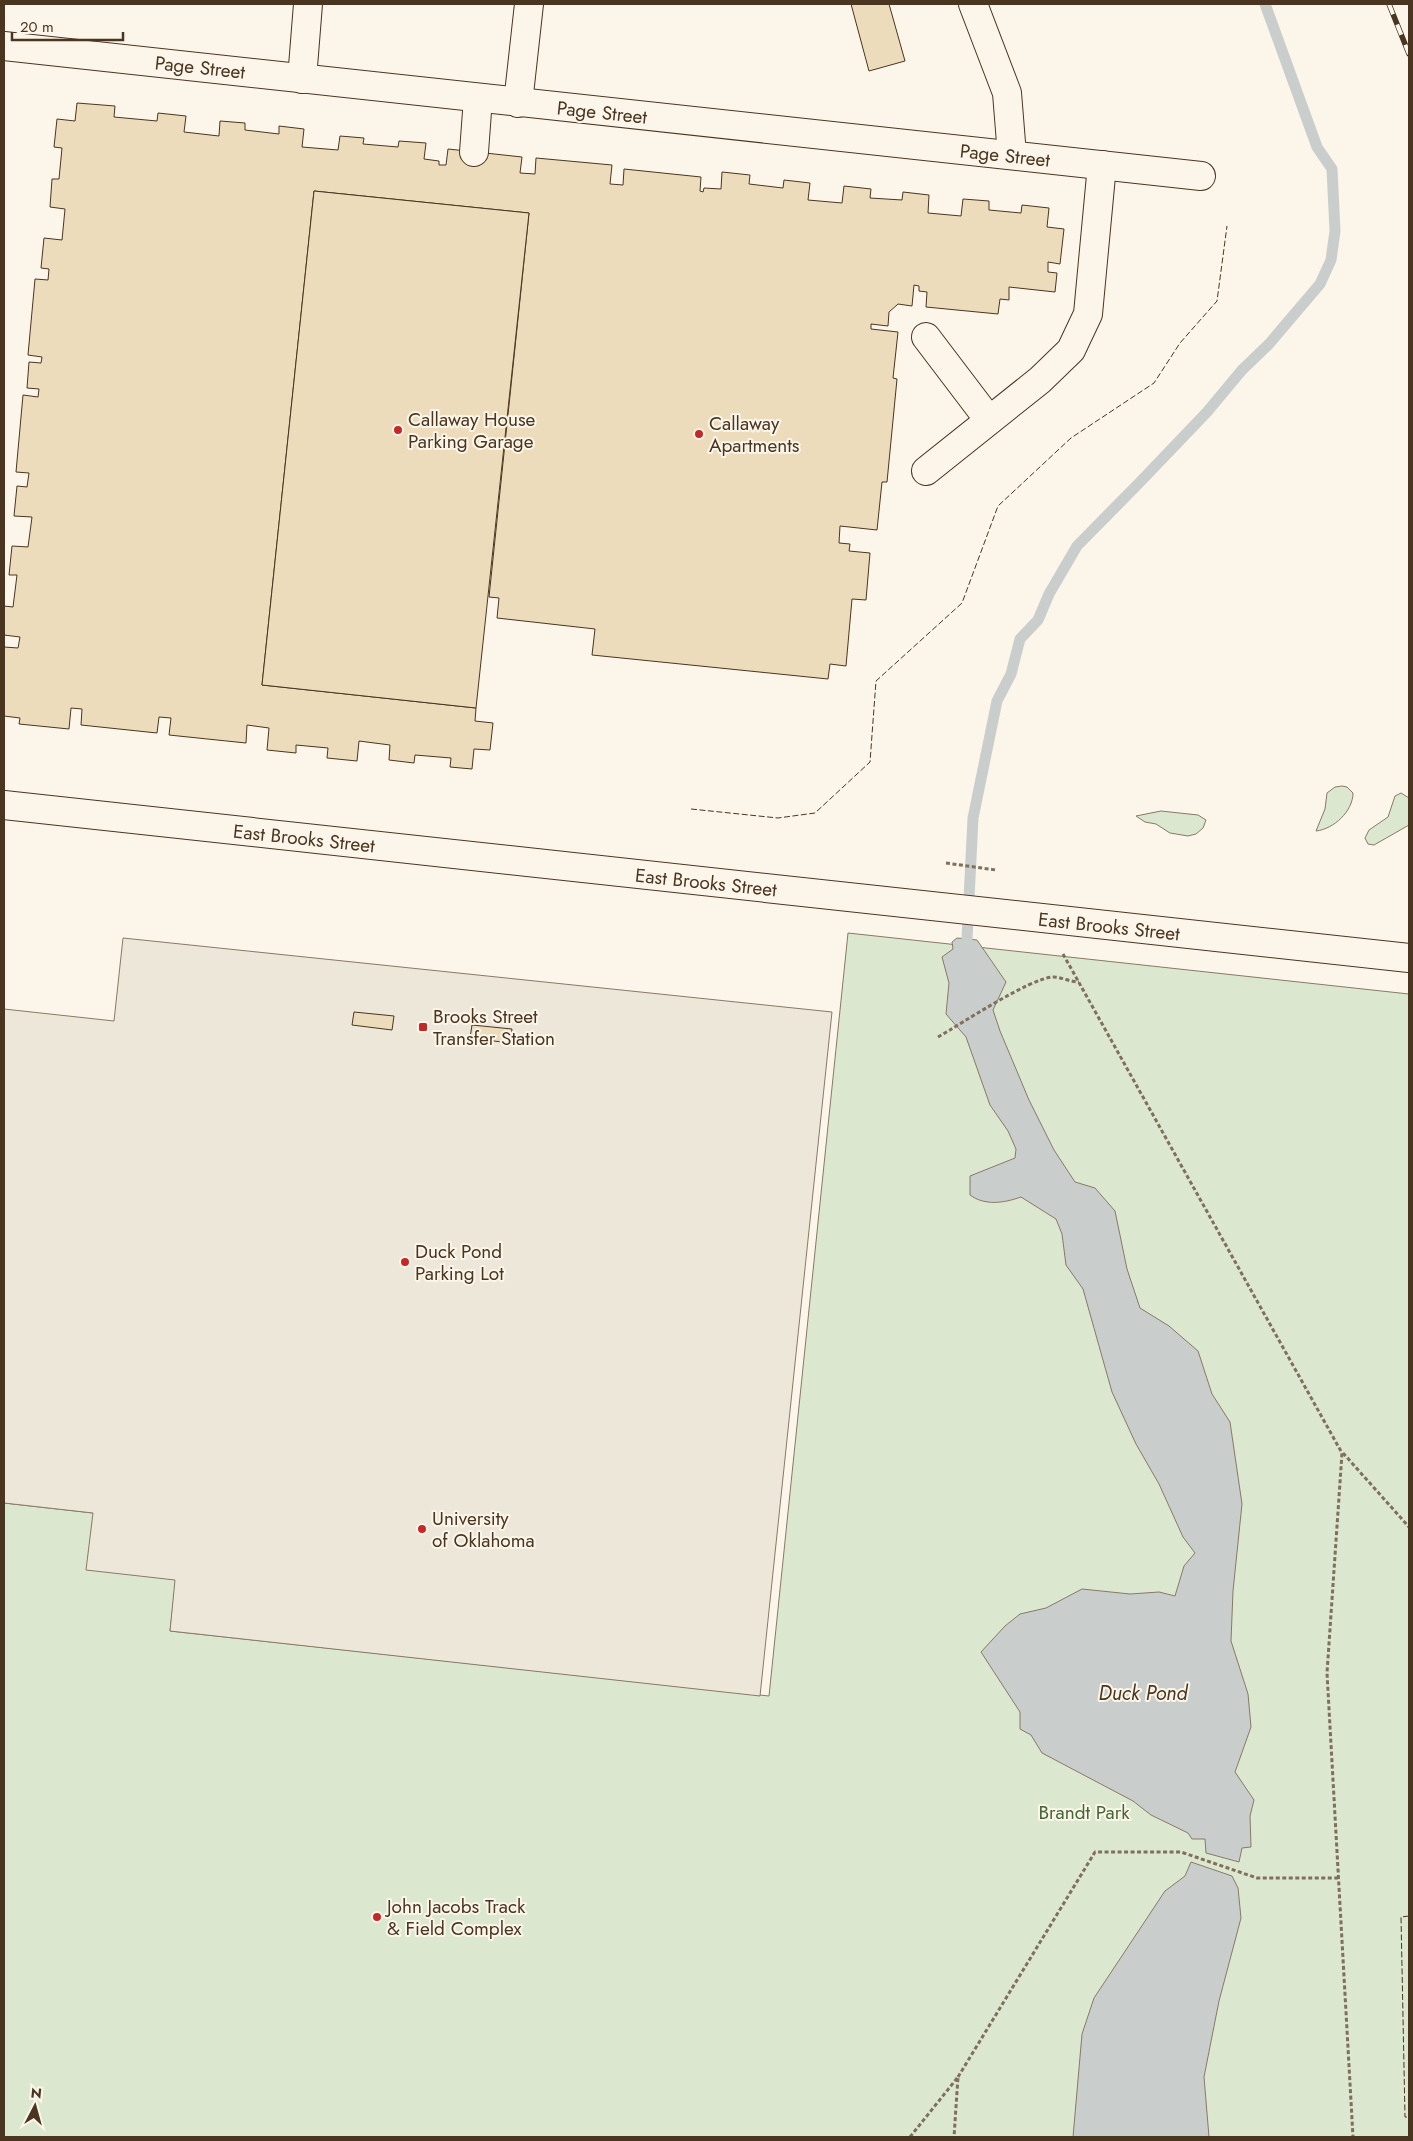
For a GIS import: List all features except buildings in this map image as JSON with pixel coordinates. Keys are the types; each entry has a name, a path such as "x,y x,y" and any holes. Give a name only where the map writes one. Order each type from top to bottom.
{"street":[{"path":"302,79 308,4"},
{"path":"518,103 529,4"},
{"path":"973,4 1008,93 1012,155"},
{"name":"Page Street","path":"4,46 1201,176"},
{"path":"474,152 478,98"},
{"path":"926,471 1040,380 1071,350 1088,314 1102,165"},
{"path":"926,336 989,420"},
{"name":"East Brooks Street","path":"4,805 1409,958"}],"path":[{"path":"946,863 996,870"},
{"path":"1061,951 1342,1453 1409,1527"},
{"path":"938,1037 1020,989 1042,979 1053,977 1079,982"},
{"path":"1342,1453 1327,1673 1340,1878 1353,2137"},
{"path":"910,2137 958,2077 1095,1852 1181,1852 1257,1878 1340,1878"},
{"path":"954,2137 958,2077"}],"green space":[{"path":"1335,787 1347,787 1353,793 1350,806 1336,823 1323,830 1316,831 1325,809 1327,793"},
{"path":"1401,793 1409,798 1409,825 1374,845 1368,844 1365,838 1369,830 1388,817 1395,796"},
{"path":"1161,811 1198,815 1206,820 1203,828 1196,834 1188,836 1170,833 1156,824 1145,822 1136,816"},
{"name":"Brandt Park","path":"848,933 1409,994 1409,2137 4,2137 4,1503 93,1513 176,1580 170,1631 769,1696"}],"shaded area":[{"name":"Duck Pond Parking Lot","path":"123,938 832,1012 760,1696 170,1631 175,1580 86,1570 93,1513 4,1503 4,1009 114,1021"}],"water":[{"name":"Duck Pond","path":"957,938 977,940 1006,982 993,1010 1000,1031 1029,1100 1054,1150 1075,1182 1095,1188 1115,1211 1127,1269 1140,1308 1169,1326 1198,1351 1212,1394 1230,1422 1242,1504 1233,1591 1231,1641 1248,1694 1251,1727 1235,1772 1254,1800 1250,1816 1251,1847 1242,1848 1239,1862 1206,1853 1205,1839 1192,1839 1188,1833 1151,1815 1133,1801 1042,1753 1031,1735 1020,1729 1020,1712 981,1652 1005,1626 1020,1614 1046,1608 1082,1589 1130,1594 1159,1592 1175,1596 1184,1566 1195,1553 1183,1537 1159,1484 1136,1444 1112,1392 1083,1289 1066,1265 1062,1234 1056,1219 1021,1197 1008,1201 988,1202 970,1195 970,1176 1015,1158 1016,1149 1008,1131 990,1105 966,1037 946,1014 949,983 942,957 953,949 952,942"},
{"path":"1191,1862 1232,1876 1238,1888 1241,1918 1219,2001 1204,2077 1209,2137 1073,2137 1082,2034 1094,1998 1165,1891 1185,1876"}],"waterway":[{"path":"967,939 973,818 997,701 1011,674 1020,639 1038,620 1049,594 1077,546 1207,412 1242,370 1269,344 1320,284 1331,260 1335,231 1332,169 1317,147 1265,4"}],"railway":[{"path":"1389,4 1409,54"}],"fence":[{"path":"691,809 778,818 815,813 870,762 876,681 962,603 998,506 1071,438 1154,383 1180,343 1217,301 1227,226"},
{"path":"1409,1916 1401,1917 1405,2117 1409,2117"}],"place":[{"name":"Callaway House Parking Garage","path":"398,430"},
{"name":"Callaway Apartments","path":"699,434"},
{"name":"Brooks Street Transfer Station","path":"423,1027"},
{"name":"Duck Pond Parking Lot","path":"405,1262"},
{"name":"University of Oklahoma","path":"422,1529"},
{"name":"John Jacobs Track & Field Complex","path":"377,1917"}]}
